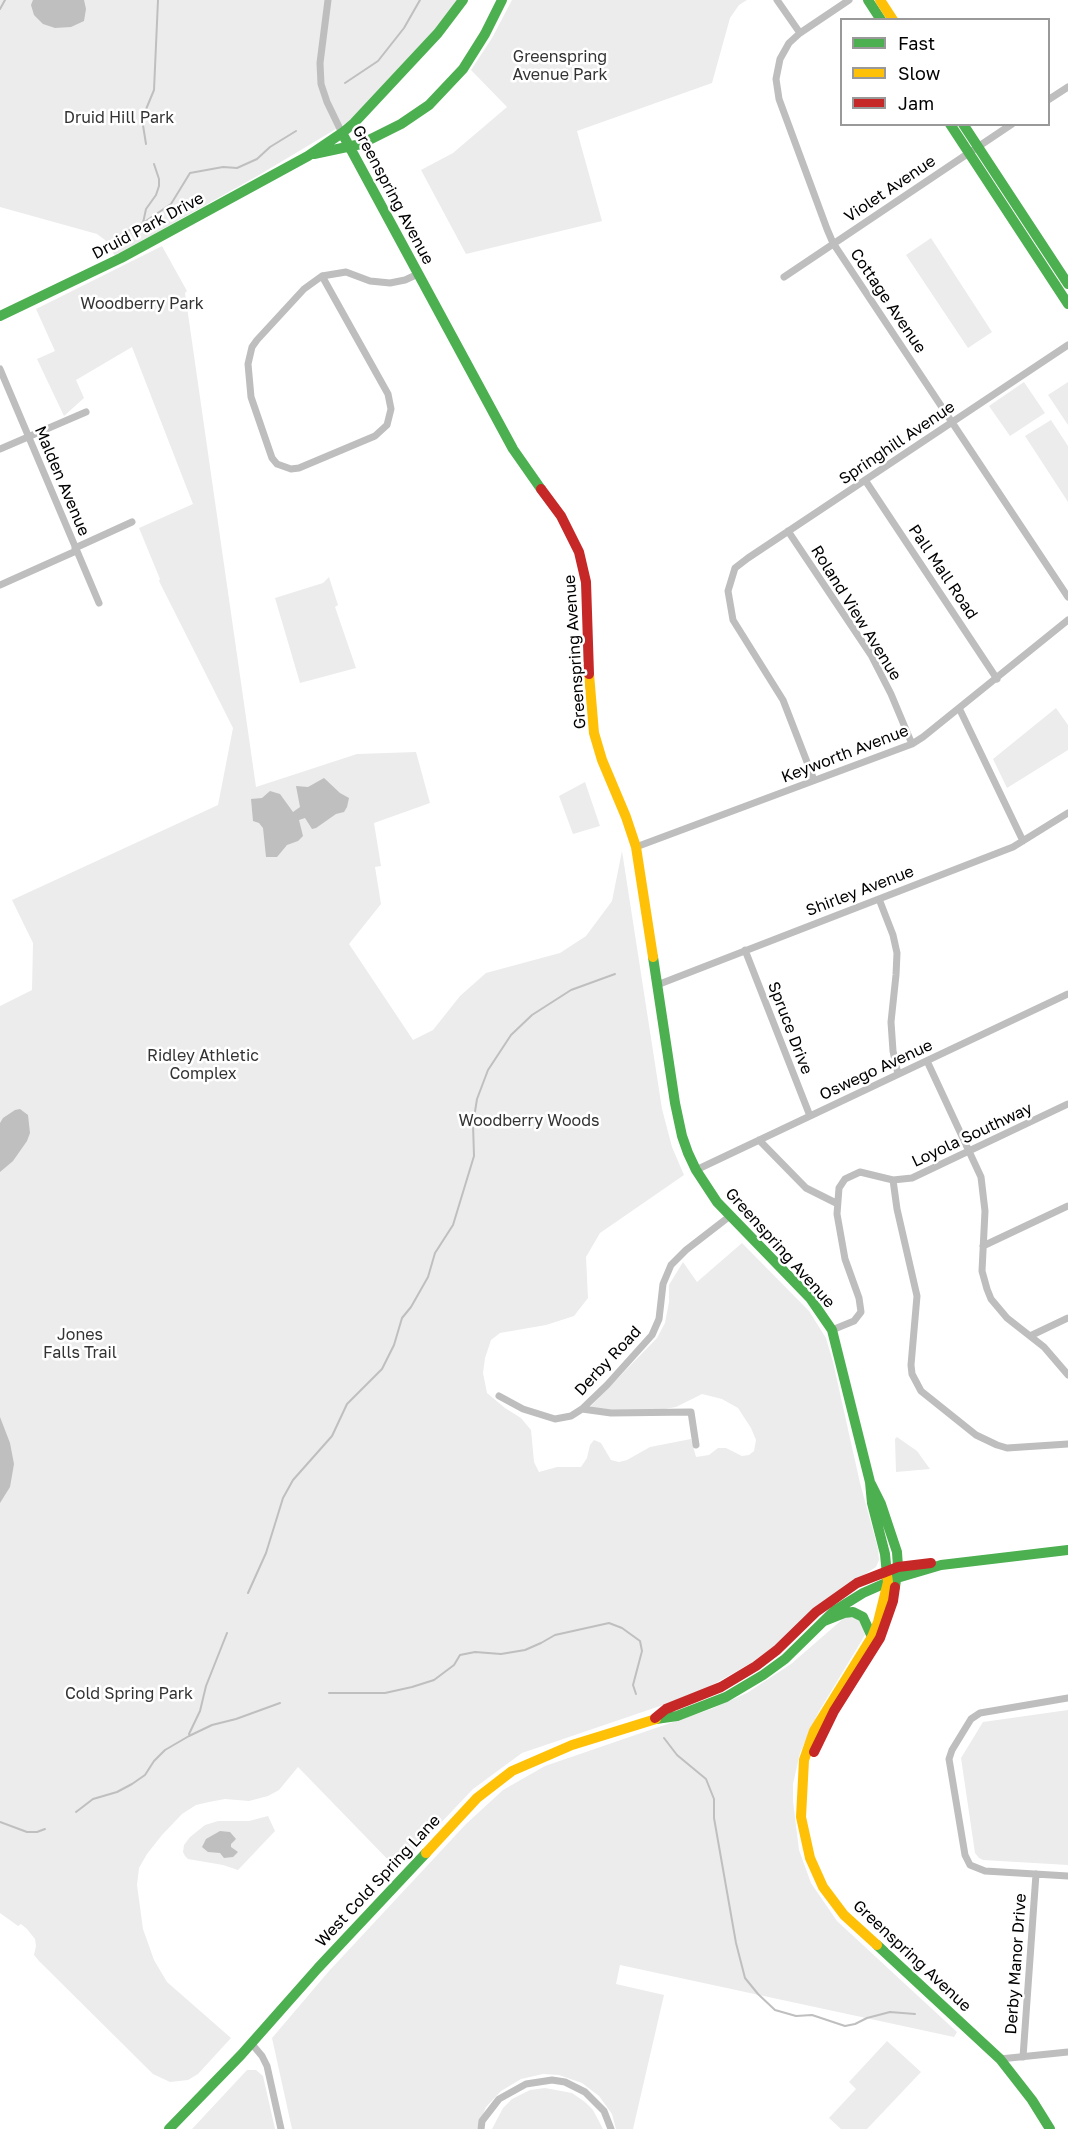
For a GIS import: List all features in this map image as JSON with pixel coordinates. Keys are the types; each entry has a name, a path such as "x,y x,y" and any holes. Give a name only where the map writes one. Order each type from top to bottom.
{"main road":[{"name":"Druid Park Drive","path":"0,316 121,258 308,156 342,133 438,33 463,0"},
{"name":"Druid Park Drive","path":"308,156 349,148 371,140 401,124 429,105 463,69 485,34 502,0"},
{"path":"868,0 880,18"},
{"path":"880,0 892,18"},
{"path":"951,126 1068,304"},
{"path":"964,126 1068,284"},
{"name":"Greenspring Avenue","path":"342,133 513,449 561,516 579,552 586,582 590,697 594,733 602,760 636,847 679,1122 696,1170 712,1195 810,1298 832,1330 870,1482 870,1494 893,1574 893,1602 880,1638 822,1733 802,1783"},
{"name":"West Cold Spring Lane","path":"654,1719 666,1709 721,1687 756,1666 777,1650 816,1612 857,1583 941,1565 1068,1550"},
{"name":"Greenspring Avenue","path":"893,1574 872,1637 831,1700 814,1731 804,1760 801,1817 806,1844 816,1873 834,1903 862,1933 1000,2059 1029,2095 1050,2129"},
{"name":"West Cold Spring Lane","path":"169,2129 252,2043 318,1968 477,1798 512,1771 572,1745 654,1719 677,1716 710,1705 740,1690 785,1659 823,1621 850,1600 893,1574"},
{"path":"823,1621 853,1612 863,1617 872,1637"}],"street":[{"name":"Greenspring Avenue","path":"328,0 320,63 321,84 342,133"},
{"path":"777,0 800,33"},
{"name":"Cottage Avenue","path":"849,0 789,43 780,59 776,79 777,89 827,229 834,243 1068,597"},
{"path":"1050,99 1068,87"},
{"name":"Violet Avenue","path":"784,277 1009,126"},
{"path":"322,276 387,394 392,409 387,425 382,431 299,468 284,467 272,459 268,452 251,397 248,364 252,347 263,330 303,289 322,276 340,272 352,273 382,284 398,283 418,274"},
{"name":"Springhill Avenue","path":"814,780 783,700 733,620 728,591 731,575 740,563 1068,345"},
{"name":"Malden Avenue","path":"0,369 99,603"},
{"path":"0,449 86,412"},
{"name":"Pall Mall Road","path":"866,480 998,679"},
{"path":"0,585 132,522"},
{"name":"Roland View Avenue","path":"788,531 871,655 891,694 912,744"},
{"name":"Keyworth Avenue","path":"636,847 912,744 934,731 1068,620"},
{"path":"960,710 1023,841"},
{"name":"Shirley Avenue","path":"657,985 1023,841 1068,813"},
{"path":"879,899 893,935 897,953 891,1022 898,1074"},
{"name":"Spruce Drive","path":"746,950 810,1116"},
{"name":"Oswego Avenue","path":"696,1170 1068,994"},
{"path":"927,1061 978,1168 984,1196 982,1271 991,1299 1007,1318 1053,1356 1068,1375"},
{"name":"Loyola Southway","path":"836,1203 842,1183 854,1174 867,1173 893,1180 912,1178 1068,1104"},
{"path":"759,1140 806,1188 836,1203 844,1251 859,1298 861,1312 854,1321 832,1330"},
{"path":"893,1180 897,1209 917,1296 912,1374 921,1391 976,1435 997,1445 1007,1448 1068,1444"},
{"path":"983,1246 1068,1206"},
{"name":"Derby Road","path":"582,1409 652,1335 659,1319 663,1284 671,1265 686,1250 730,1216"},
{"path":"1030,1336 1068,1318"},
{"path":"499,1396 529,1411 555,1419 571,1416 582,1409 611,1413 691,1412 696,1445"},
{"path":"1068,1698 980,1713 971,1719 950,1755 966,1861 973,1868 985,1871 1068,1876"},
{"name":"Derby Manor Drive","path":"1023,2057 1036,1874"},
{"path":"252,2043 267,2066 281,2129"},
{"path":"1000,2059 1068,2052"},
{"path":"481,2129 482,2121 499,2099 526,2084 552,2080 565,2082 585,2092 604,2111 611,2129"}],"green space":[{"name":"Druid Hill Park","path":"0,0 459,0 449,16 351,120 115,256 105,240 97,234 0,207"},
{"name":"Greenspring Avenue Park","path":"512,0 747,0 739,5 730,18 712,83 577,131 602,221 466,254 421,170 453,153 507,107 471,70 492,38"},
{"path":"931,238 992,332 968,348 906,255"},
{"path":"162,246 187,291 185,293 256,787 357,754 416,752 430,803 374,823 381,866 375,867 381,904 349,944 413,1040 433,1030 460,996 486,973 560,953 586,936 612,901 622,851 662,1109 672,1147 684,1175 600,1233 586,1257 588,1298 574,1316 546,1325 500,1333 491,1340 483,1373 487,1393 521,1418 531,1430 534,1462 539,1472 557,1467 581,1467 594,1440 601,1443 611,1460 619,1462 650,1447 691,1439 696,1457 709,1455 718,1448 726,1448 742,1456 749,1455 754,1451 756,1440 751,1428 738,1408 722,1399 702,1394 676,1407 659,1410 594,1410 590,1407 657,1338 665,1323 669,1285 683,1262 697,1282 742,1243 809,1311 826,1338 879,1560 876,1567 829,1598 781,1641 751,1663 707,1688 522,1753 473,1789 397,1869 298,1767 279,1790 268,1796 249,1801 225,1799 209,1802 196,1805 182,1814 162,1835 139,1868 137,1885 143,1929 154,1960 167,1982 231,2038 198,2074 188,2080 170,2082 153,2074 39,1961 34,1955 35,1939 27,1929 21,1924 18,1926 0,1913 0,1006 32,990 33,943 12,900 218,805 233,728 159,581 139,528 193,504 132,347 76,380 84,398 64,416 37,359 55,351 36,309"},
{"path":"1024,382 1045,413 1010,436 989,406"},
{"path":"1068,382 1068,425 1048,395"},
{"path":"1051,420 1068,446 1068,502 1025,436"},
{"path":"329,577 338,605 335,607 356,668 300,683 275,598 323,583"},
{"path":"1056,708 1068,725 1068,750 1007,788 993,759"},
{"path":"585,782 600,826 573,834 559,796"},
{"path":"897,1437 917,1451 930,1469 896,1472 895,1439"},
{"path":"844,1618 858,1619 863,1625 865,1635 818,1713 800,1753 793,1784 799,1850 811,1883 837,1921 957,2032 954,2037 620,1965 616,1984 664,1995 633,2129 616,2129 612,2114 599,2096 582,2083 559,2075 543,2074 521,2079 501,2091 486,2107 477,2129 292,2129 272,2038 329,1971 466,1824 503,1790 545,1766 711,1709 747,1693 791,1664"},
{"path":"1068,1710 1068,1865 979,1858 975,1853 961,1758 983,1722"},
{"path":"268,1816 275,1831 238,1870 188,1859 183,1852 184,1845 190,1837 205,1825 218,1821 249,1821"},
{"path":"887,2041 921,2072 867,2129 841,2129 829,2118 856,2089 849,2082"},
{"path":"247,2070 256,2070 263,2076 275,2129 192,2129"},
{"path":"545,2088 572,2093 585,2102 593,2110 603,2129 492,2129 503,2108 512,2099 530,2090"}],"shaded area":[{"path":"33,0 84,0 86,9 84,21 71,27 55,28 43,24 34,15 31,5"},
{"path":"324,778 349,798 344,812 336,814 312,829 305,818 299,820 303,836 298,841 287,845 277,857 266,857 263,828 259,823 253,821 251,799 262,798 270,791 280,794 293,812 300,807 296,786 308,787"},
{"path":"20,1109 28,1115 30,1133 13,1161 0,1172 0,1123 3,1118"},
{"path":"0,1417 10,1443 14,1464 10,1487 0,1503"},
{"path":"220,1831 230,1832 236,1839 231,1847 238,1852 233,1857 224,1858 220,1853 208,1852 202,1847 206,1839"}],"waterway":[{"path":"0,9 5,0"},
{"path":"146,144 142,119 154,90 158,0"},
{"path":"345,83 378,61 404,28 420,0"},
{"path":"113,239 143,223 171,204 190,173 223,167 237,168 257,159 270,147 296,131"},
{"path":"143,223 146,209 156,195 159,186 154,164"},
{"path":"248,1593 266,1553 283,1498 293,1480 332,1436 347,1404 382,1369 394,1345 402,1318 428,1277 435,1253 453,1225 474,1156 473,1124 477,1099 488,1070 511,1035 532,1015 571,990 615,974"},
{"path":"329,1693 385,1693 412,1687 434,1680 454,1665 460,1655 475,1652 501,1654 525,1650 555,1635 609,1623 622,1628 640,1641 642,1651 633,1685 636,1694"},
{"path":"189,1734 200,1711 206,1686 227,1633"},
{"path":"76,1812 93,1799 117,1792 132,1784 145,1775 165,1750 189,1736 212,1725 280,1703"},
{"path":"664,1738 677,1755 706,1779 714,1799 714,1818 736,1943 745,1978 758,1994 775,2010 796,2016 812,2015 845,2026 890,2012 915,2014"},
{"path":"0,1822 27,1832 45,1829"}],"traffic: fast":[{"path":"0,316 121,258 308,156 342,133 438,33 463,0"},
{"path":"314,154 361,144 401,124 429,105 463,69 485,34 502,0"},
{"path":"868,0 880,18"},
{"path":"951,126 1068,304"},
{"path":"964,126 1068,284"},
{"path":"342,133 513,449 541,489"},
{"path":"653,957 675,1103 688,1153 717,1202 810,1298 832,1330 870,1482 872,1503 885,1554 887,1575"},
{"path":"871,1484 881,1504 897,1552 898,1567 895,1587"},
{"path":"656,1719 677,1716 726,1697 785,1659 834,1611 863,1593 897,1578 941,1565 1068,1550"},
{"path":"824,1621 853,1612 863,1617 872,1637"},
{"path":"169,2129 241,2055 318,1968 426,1853"},
{"path":"877,1945 1000,2059 1032,2100 1050,2129"}],"traffic: slow":[{"path":"880,0 892,18"},
{"path":"589,674 594,733 602,760 636,847 653,957"},
{"path":"877,1945 844,1915 823,1887 810,1858 801,1817 804,1760 814,1731 872,1637 888,1582 887,1575"},
{"path":"426,1853 477,1798 512,1771 572,1745 656,1719"}],"traffic: jam":[{"path":"541,489 561,516 579,552 586,582 589,674"},
{"path":"655,1718 666,1709 721,1687 756,1666 777,1650 816,1612 857,1583 898,1567 931,1563"},
{"path":"814,1752 834,1711 880,1638 893,1601 895,1587"}],"park label":[{"name":"Woodberry Park","path":"142,304"},
{"name":"Ridley Athletic Complex","path":"203,1065"},
{"name":"Woodberry Woods","path":"529,1121"},
{"name":"Jones Falls Trail","path":"80,1344"},
{"name":"Cold Spring Park","path":"129,1694"}]}
